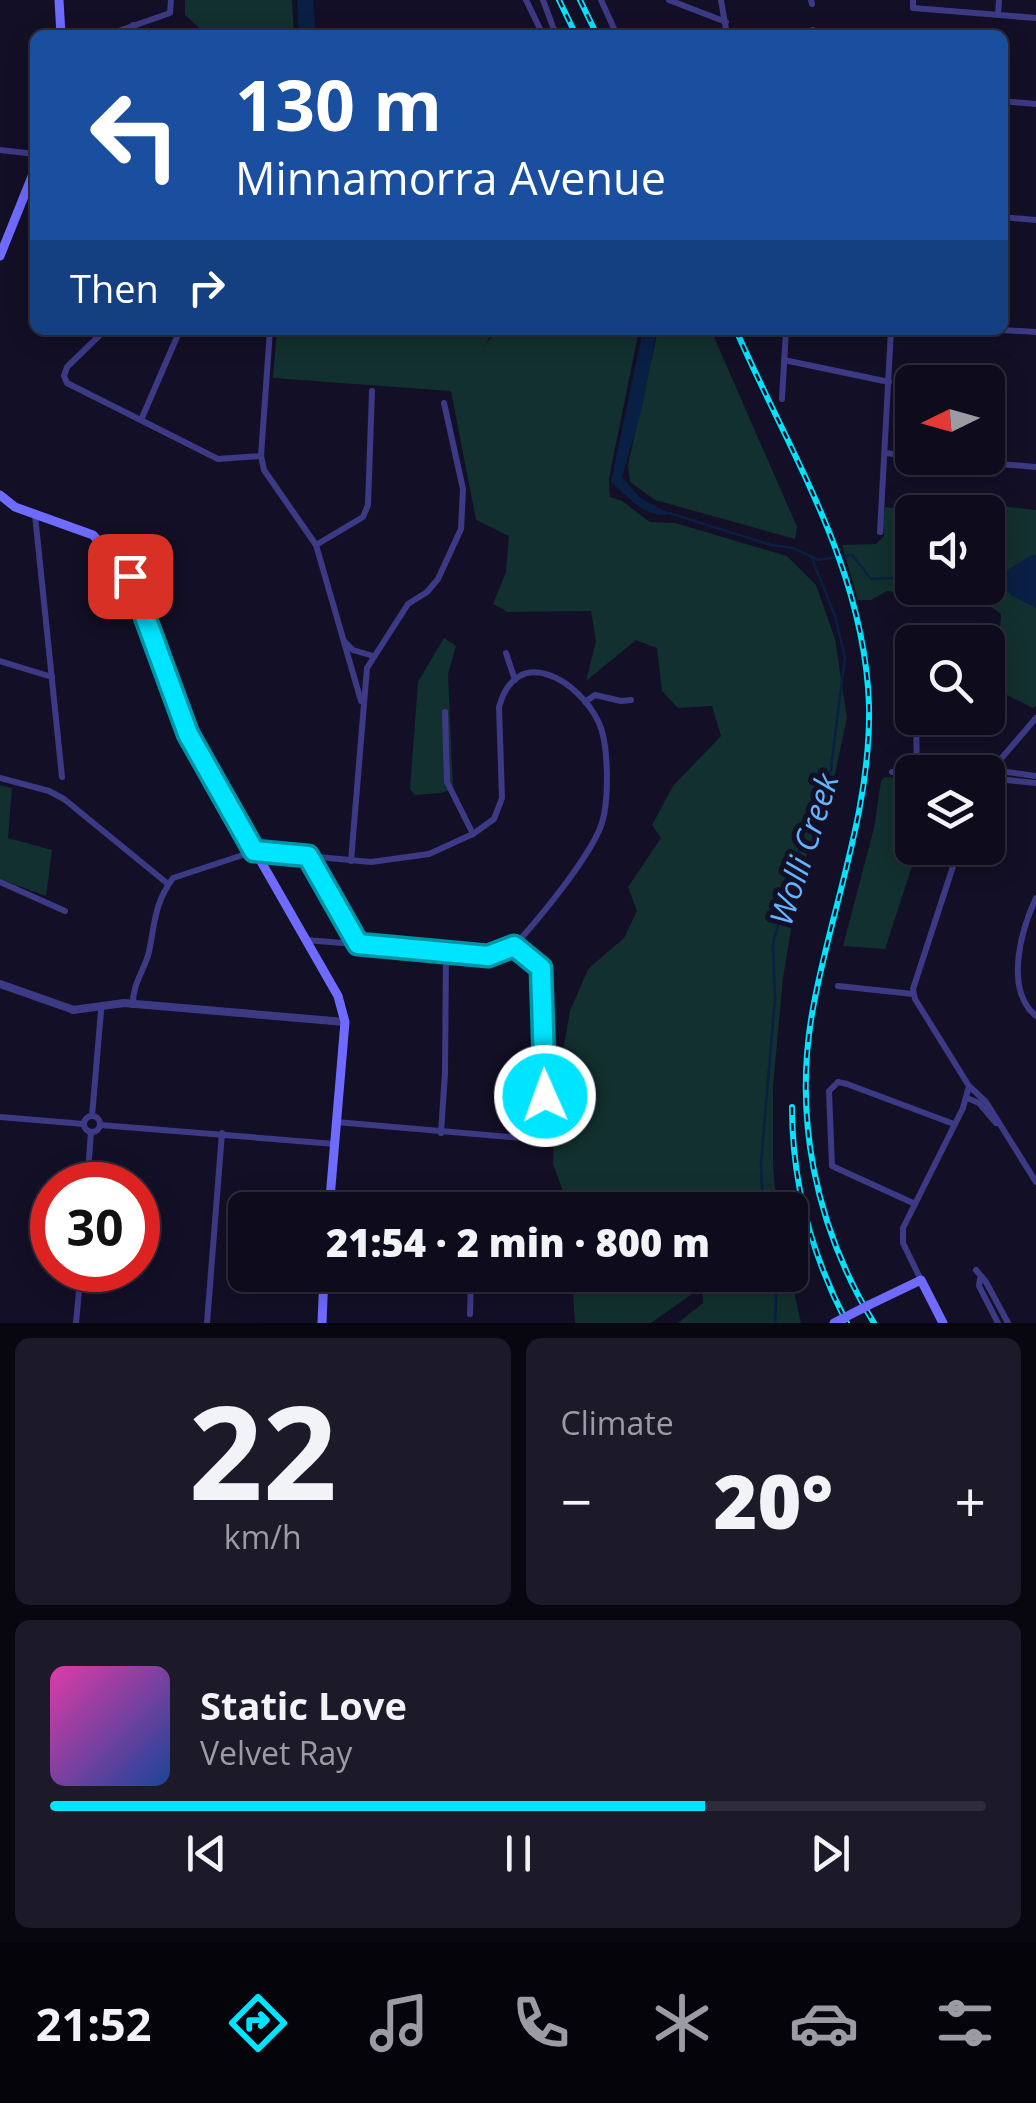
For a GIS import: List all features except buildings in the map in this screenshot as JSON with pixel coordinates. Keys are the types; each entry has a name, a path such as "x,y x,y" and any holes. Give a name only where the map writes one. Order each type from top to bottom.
{"main road":[{"path":"59,0 62,30"},
{"path":"0,256 30,181"},
{"path":"0,495 15,507 94,536 130,576 188,734 338,996 344,1022 331,1192"},
{"path":"833,1323 921,1280 943,1323"},
{"path":"322,1323 323,1292"}],"street":[{"path":"120,30 170,13 171,0"},
{"path":"526,0 541,30"},
{"path":"542,0 554,30"},
{"path":"601,0 615,30"},
{"path":"669,0 726,22"},
{"path":"722,0 727,30"},
{"path":"998,15 999,0"},
{"path":"913,4 1036,18"},
{"path":"133,25 134,30"},
{"path":"1008,102 1036,104"},
{"path":"0,150 30,153"},
{"path":"1008,218 1036,220"},
{"path":"1008,330 1036,332"},
{"path":"100,335 67,367 64,376 68,384 218,459 262,456"},
{"path":"140,420 178,335"},
{"path":"270,335 264,470 316,546 363,707"},
{"path":"782,399 786,335"},
{"path":"880,532 891,335"},
{"path":"784,360 888,382"},
{"path":"316,546 363,518 368,505 372,392"},
{"path":"351,860 365,678 373,656 408,604 438,579 461,529 463,489 444,403"},
{"path":"884,453 895,454"},
{"path":"1005,465 1036,468"},
{"path":"35,515 62,777"},
{"path":"344,640 354,650 373,656"},
{"path":"506,653 514,680"},
{"path":"0,661 52,677"},
{"path":"133,1005 134,988 148,954 154,914 172,878 254,851 371,862 428,854 473,834 498,812 503,788 499,707 502,695 514,680 539,673 556,675 585,702 604,737 603,819 590,848 514,946 488,956 305,940"},
{"path":"585,702 595,695 622,702 632,700"},
{"path":"445,712 446,782 473,834"},
{"path":"1005,755 1036,718"},
{"path":"1005,776 1036,779"},
{"path":"0,778 64,798 168,884"},
{"path":"308,856 358,944"},
{"path":"955,865 913,994 969,1086 981,1095 1036,1182"},
{"path":"0,882 65,911"},
{"path":"1036,898 1022,935 1018,986 1026,1007 1036,1016"},
{"path":"336,1122 544,1140 541,968 514,946"},
{"path":"441,1133 446,952"},
{"path":"0,984 73,1010 133,1005"},
{"path":"838,986 913,994"},
{"path":"73,1010 124,1003 344,1022"},
{"path":"84,1124 92,1116 101,1010"},
{"path":"914,1204 832,1166 829,1091 838,1082 847,1084 954,1124"},
{"path":"921,1280 902,1235 967,1098 969,1086"},
{"path":"967,1098 979,1103 1000,1127"},
{"path":"92,1116 100,1125"},
{"path":"0,1117 84,1124 91,1132 89,1162"},
{"path":"91,1132 100,1125 335,1144"},
{"path":"206,1323 222,1133"},
{"path":"998,1323 979,1286 978,1274 1008,1323"},
{"path":"76,1323 78,1292"},
{"path":"470,1314 471,1292"}],"green space":[{"path":"185,0 292,0 294,30 202,30 185,15"},
{"path":"277,335 492,335 484,346 494,335 638,335 609,478 610,497 650,522 675,523 787,556 816,585 835,639 847,718 830,797 801,869 783,978 773,1086 775,1192 563,1192 553,1164 555,1097 570,1011 588,969 624,938 637,911 628,887 661,838 652,825 673,786 721,736 712,706 678,708 662,691 657,648 636,640 586,681 596,641 591,611 508,612 493,604 506,572 509,536 476,520 451,391 273,378"},
{"path":"657,335 713,335 797,527 795,539 655,500 630,482 628,465"},
{"path":"885,507 895,508 895,592 858,600 842,545 876,544 884,536"},
{"path":"1005,507 1036,510 1033,708 1005,694 1005,625 1000,625 1001,614 988,605 1005,605"},
{"path":"444,638 456,646 448,674 453,788 415,795 410,789 418,682"},
{"path":"895,778 895,865 912,865 885,949 843,946 874,828 881,781"},
{"path":"0,785 12,788 8,838 52,850 46,896 0,879"},
{"path":"695,1292 651,1323 575,1323 573,1293"},
{"path":"702,1292 794,1292 801,1323 678,1323 703,1303"}],"water":[{"path":"297,0 313,0 316,30 299,30"},
{"path":"642,335 656,335 642,408 622,477 639,497 670,514 645,510 611,482"},
{"path":"1036,555 1036,608 1005,589 1005,571"}],"waterway":[{"name":"Wolli Creek","path":"669,513 771,545 793,548 818,560 852,555 871,579 895,578"},
{"name":"Wolli Creek","path":"762,1192 761,1163 775,999 773,944 806,826 830,776 845,657 835,616 811,556"},
{"name":"Wolli Creek","path":"775,1323 776,1292"}],"railway":[{"path":"559,0 574,30"},
{"path":"580,0 595,30"},
{"path":"738,335 821,512 854,606 864,655 869,706 864,782 814,1003 806,1086 808,1128 823,1209 837,1248 874,1323"},
{"path":"792,1107 796,1163 806,1218 847,1323"}],"route":[{"path":"130,576 182,722 254,851 308,856 358,944 488,956 514,946 541,968 545,1096"}]}
